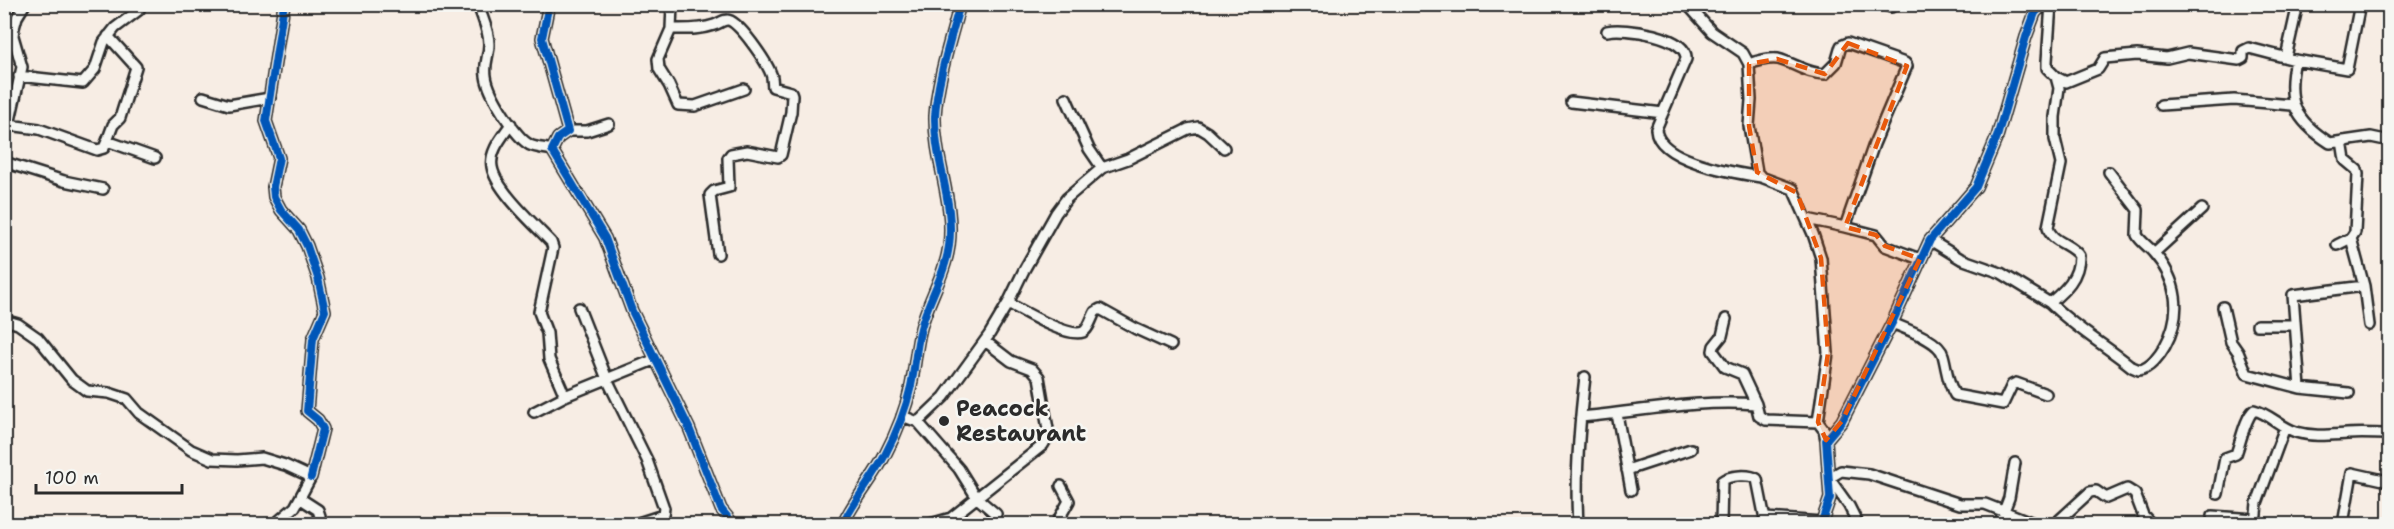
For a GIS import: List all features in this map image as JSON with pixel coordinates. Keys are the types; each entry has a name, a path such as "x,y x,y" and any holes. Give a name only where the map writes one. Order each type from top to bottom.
{"street":[{"path":"26,4 17,17 14,28 13,36 21,61 7,129 39,129 97,150 104,148 113,125 120,118 136,67 108,36"},
{"path":"18,76 83,83 95,69 108,36 139,9 137,4"},
{"path":"275,525 287,516 301,499 311,477 323,429 318,420 307,411 313,339 325,311 307,246 299,230 281,210 274,197 273,187 279,158 266,121 284,4"},
{"path":"478,4 487,31 489,47 484,61 486,80 511,124 531,146 552,150 605,238 632,310 689,428 721,509 733,525"},
{"path":"549,4 542,38 568,131"},
{"path":"672,4 671,29 661,48 658,69 669,85 678,105 695,106 744,89"},
{"path":"843,525 850,509 885,454 902,416 910,390 920,329 944,269 949,248 951,212 942,170 935,114 960,4"},
{"path":"1687,4 1712,32 1743,54 1749,64 1749,126 1757,172 1761,177"},
{"path":"1882,4 1891,7 1894,4"},
{"path":"1826,440 1842,421 1892,323 1930,240 1976,187 1997,137 2026,37 2035,14 2043,4"},
{"path":"2051,4 2046,61 2048,68 2056,77 2066,82 2098,69 2105,58 2118,56 2167,58 2188,53 2239,60 2242,58 2243,51 2249,48 2348,69 2360,4"},
{"path":"2298,4 2290,58 2290,86 2292,105 2299,116 2314,133 2330,143 2372,137 2390,141"},
{"path":"671,29 694,29 713,26 727,20 733,21 740,27 767,67 772,76 773,87 792,94 791,112 781,154 778,157 747,151 731,154 728,158 729,187 714,191 710,195 718,254"},
{"path":"1607,31 1618,28 1636,31 1672,42 1684,49 1686,59 1656,129 1657,136 1662,143 1681,156 1703,165 1761,177 1793,189 1808,219 1821,258 1828,353 1818,422 1824,430 1826,440 1830,498 1822,523 1766,521 1755,477 1727,478 1722,481 1721,525"},
{"path":"1749,64 1777,59 1798,69 1825,74 1836,63 1841,46 1848,43 1905,63 1907,66 1875,144 1845,227"},
{"path":"2050,303 2069,287 2079,263 2076,250 2053,237 2048,227 2061,164 2055,139 2059,88 2056,77"},
{"path":"203,97 229,105 270,98"},
{"path":"1066,98 1089,149 1102,168"},
{"path":"2161,105 2234,100 2292,105"},
{"path":"1571,102 1663,113"},
{"path":"511,124 494,150 491,166 498,183 551,242 553,248 539,312 547,333 549,359 565,396"},
{"path":"552,150 558,138 568,131 587,131 609,124"},
{"path":"918,422 944,397 969,359 985,341 1056,213 1078,187 1102,168 1128,159 1188,129 1198,127 1224,148"},
{"path":"107,141 155,158"},
{"path":"2337,245 2351,238 2355,232 2358,174 2357,170 2345,160 2342,141"},
{"path":"4,162 64,181 103,189"},
{"path":"1930,240 1961,259 2001,273 2050,303 2076,326 2097,339 2132,367 2144,369 2162,351 2171,334 2176,319 2177,304 2174,290 2165,270 2154,253 2137,235 2138,210 2109,172"},
{"path":"2154,253 2202,208"},
{"path":"1808,219 1876,235 1885,246 1920,259"},
{"path":"2351,238 2364,286 2369,325"},
{"path":"2300,388 2293,295 2364,286"},
{"path":"1008,303 1062,329 1076,332 1083,332 1095,312 1100,309 1171,345"},
{"path":"2223,307 2231,342 2247,374 2300,388 2349,393"},
{"path":"579,308 607,379 647,460 664,508 663,515 635,525"},
{"path":"1726,319 1722,336 1714,345 1713,351 1725,367 1742,374 1759,416 1766,420 1818,422"},
{"path":"4,320 18,324 38,338 72,380 87,391 109,393 127,399 139,413 191,450 212,459 262,458 311,477"},
{"path":"1892,323 1941,349 1955,395 2003,404 2014,383 2046,394"},
{"path":"2256,325 2294,325"},
{"path":"930,525 951,518 1043,445 1049,435 1039,377 1032,369 1011,361 985,341"},
{"path":"534,412 565,396 656,359"},
{"path":"1578,525 1575,484 1585,377"},
{"path":"1581,417 1673,406 1756,404"},
{"path":"2218,494 2225,458 2236,454 2251,411 2258,410 2284,427 2309,435 2390,434"},
{"path":"1617,414 1631,490"},
{"path":"902,416 918,422 959,469 977,498 995,512 990,525"},
{"path":"2212,516 2255,522 2257,503 2284,427"},
{"path":"1627,470 1691,449"},
{"path":"1999,525 2015,463"},
{"path":"1829,478 1841,471 1856,471 1886,478 1960,504 1985,504 2036,525"},
{"path":"2343,525 2352,473 2388,481"},
{"path":"1829,478 1849,506 1858,525"},
{"path":"1056,525 1070,501 1061,486"},
{"path":"2055,525 2090,492 2096,491 2106,498 2127,489 2135,494 2143,515 2151,525"},
{"path":"301,499 318,510 320,516 316,525"}],"highlighted area":[{"path":"1848,43 1907,66 1845,227 1876,235 1885,246 1920,259 1842,421 1826,440 1818,422 1828,353 1821,258 1797,193 1757,172 1749,126 1749,64 1777,59 1825,74"}],"cycle path":[{"path":"284,4 266,121 279,158 273,187 274,197 281,210 299,230 307,246 318,278 325,311 313,339 307,411 318,420 323,429 311,477"},
{"path":"549,4 542,38 568,131 558,138 552,150 605,238 632,311 689,428 721,509 733,524"},
{"path":"843,524 880,464 900,421 911,386 921,328 947,257 949,213 935,116 941,74 960,4"},
{"path":"1821,524 1830,498 1826,440 1842,421 1892,323 1930,240 1976,187 1997,137 2026,37 2035,13 2043,4"}],"place":[{"name":"Peacock Restaurant","path":"944,421"}]}
